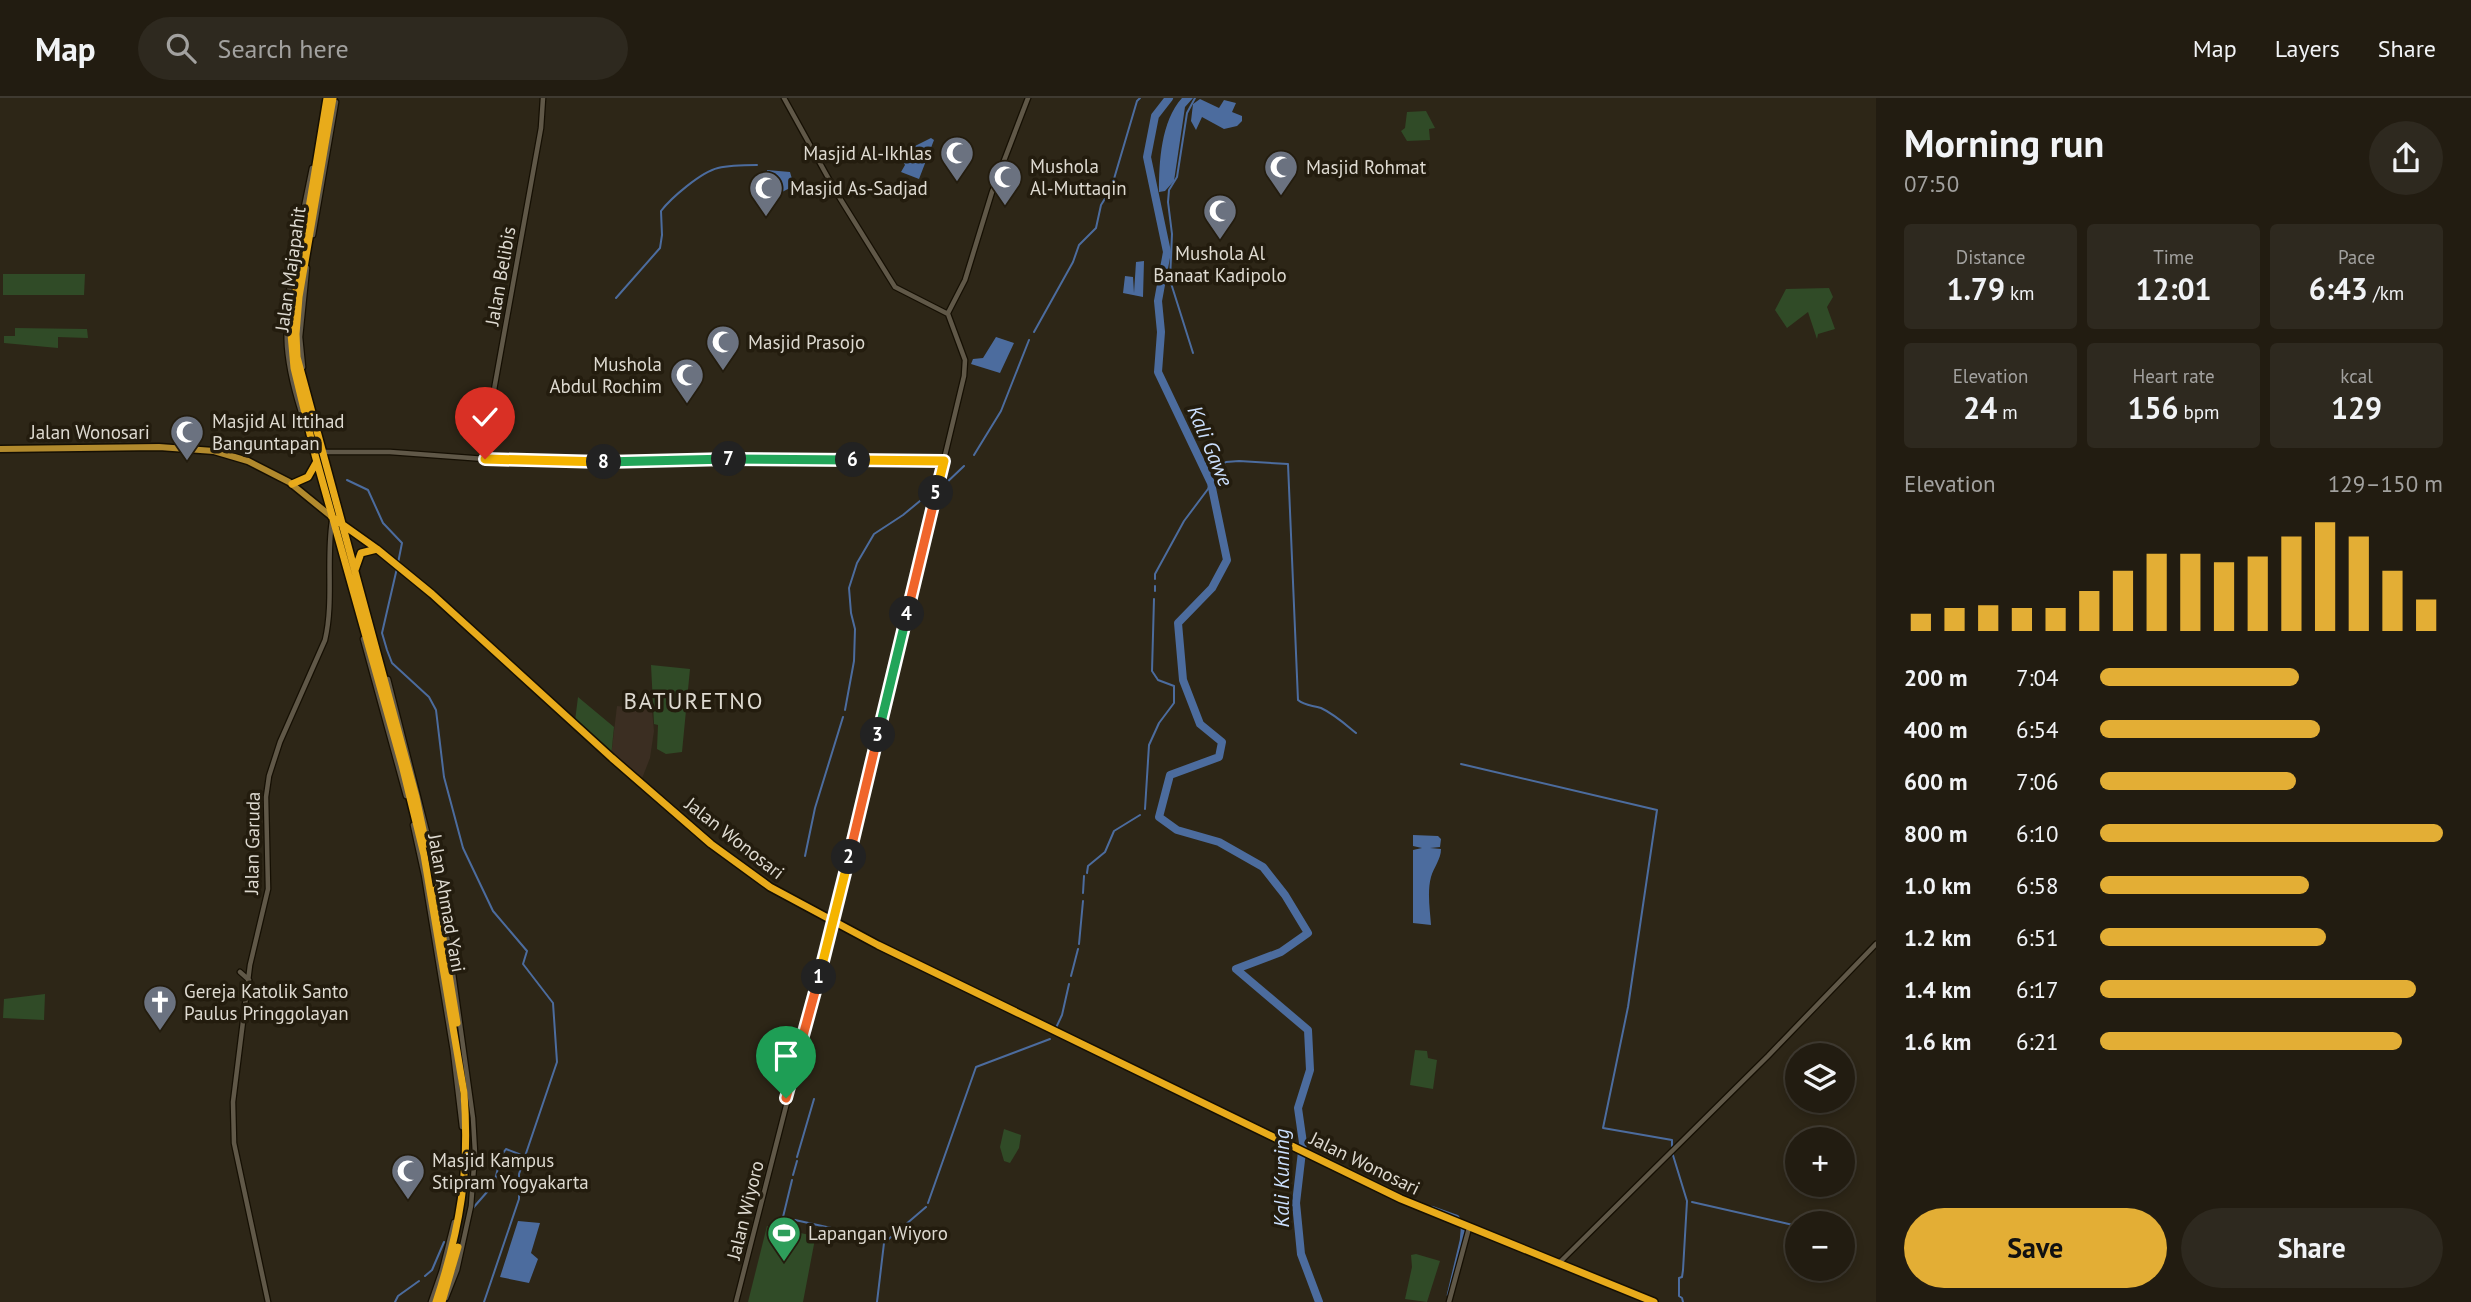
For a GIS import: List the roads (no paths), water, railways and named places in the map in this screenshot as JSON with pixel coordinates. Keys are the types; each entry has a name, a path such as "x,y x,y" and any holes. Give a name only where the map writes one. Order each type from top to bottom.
{"highway":[{"name":"Jalan Majapahit","path":"325,98 299,296 296,347 317,461 332,517"},
{"name":"Jalan Majapahit","path":"307,229 334,98"},
{"name":"Jalan Majapahit","path":"312,427 323,452 343,524"},
{"path":"292,484 308,477 317,461"},
{"name":"Jalan Wonosari","path":"332,517 403,570 712,844 770,887 833,922 1401,1199 1654,1302"},
{"name":"Jalan Ahmad Yani","path":"332,517 406,752 434,884 468,1086 468,1196 443,1302"},
{"name":"Jalan Ahmad Yani","path":"343,524 357,592 430,887 464,1093 464,1194 453,1247 436,1302"},
{"path":"355,572 359,555 377,549"}],"main road":[{"name":"Jalan Wonosari","path":"0,449 200,449 234,456 292,484 332,517"}],"street":[{"path":"312,427 302,364 301,318 334,98"},
{"name":"Jalan Belibis","path":"485,459 541,128 543,98"},
{"path":"784,98 836,192 895,287 948,314 965,280 992,192 1028,98"},
{"path":"312,427 302,418 290,372 287,333 293,276 316,158"},
{"name":"Jalan Wiyoro","path":"736,1302 833,922 965,367 965,359 948,314"},
{"path":"323,452 390,452 485,459 618,462 728,459 944,461"},
{"name":"Jalan Garuda","path":"268,1302 233,1137 235,1081 248,979 268,889 268,776 280,742 326,640 332,517"},
{"path":"413,816 458,1084 462,1126 462,1170 458,1206 431,1302"},
{"path":"1558,1264 1768,1056 1876,944"},
{"path":"240,972 248,979"},
{"path":"1449,1302 1463,1226"}],"water":[{"path":"1182,98 1193,98 1185,107 1174,181 1165,191 1159,192 1165,130"},
{"path":"1200,99 1219,108 1224,100 1236,103 1232,112 1242,116 1242,121 1237,126 1224,129 1202,117 1196,130 1191,121 1193,104"},
{"path":"931,138 934,140 919,179 901,172 905,165 899,154"},
{"path":"767,170 790,172 794,186 768,199"},
{"path":"1144,261 1143,297 1123,293 1125,276 1133,277 1134,293 1136,262"},
{"path":"996,337 1014,343 1000,373 971,364 973,359 983,358"},
{"path":"1413,835 1438,836 1441,839 1440,847 1430,848 1441,849 1430,883 1431,925 1413,923 1413,850 1422,848 1413,846"},
{"path":"518,1221 540,1223 531,1253 538,1259 529,1283 500,1277"}],"waterway":[{"path":"1034,332 1073,262 1079,245 1096,228 1101,205 1111,189 1140,98"},
{"name":"Kali Gawe","path":"1169,98 1155,116 1147,157 1167,252 1158,301 1161,332 1158,372 1211,483 1227,560 1212,588 1178,623 1183,680 1200,724 1222,742 1219,757 1170,775 1159,817 1177,830 1219,842 1263,867 1285,895 1308,933 1281,952 1236,969 1308,1030 1310,1070 1298,1108 1303,1143 1296,1203 1301,1254 1319,1302"},
{"path":"1193,353 1170,280 1172,234 1168,202 1169,190 1177,177 1187,113 1195,98"},
{"path":"616,298 660,248 661,211 672,199 711,170 727,166 757,165"},
{"path":"974,455 1001,411 1029,340"},
{"path":"1155,579 1155,574 1184,521 1208,489 1216,468 1226,462 1239,461 1288,464 1298,700 1326,710 1356,733"},
{"path":"943,486 964,466"},
{"path":"347,480 368,490 383,523 402,543 398,563"},
{"path":"845,710 854,661 855,629 849,588 857,563 874,534 932,491"},
{"path":"397,568 382,633 387,650 392,663 429,697 436,710 444,777 463,848 493,911 527,951 523,964 553,1003 557,1062 519,1174 519,1199 484,1302"},
{"path":"1155,586 1155,591"},
{"path":"1145,809 1149,745 1159,723 1174,703 1174,686 1158,680 1152,671 1154,599"},
{"path":"805,856 815,808 843,717"},
{"path":"1461,764 1657,810 1628,1007 1603,1128 1672,1140 1672,1147"},
{"path":"1087,873 1088,866 1105,852 1114,831 1140,815"},
{"path":"1083,893 1084,876"},
{"path":"1079,944 1083,901"},
{"path":"1071,976 1078,949"},
{"path":"1055,1030 1062,1015 1069,984"},
{"path":"928,1203 976,1067 1050,1039"},
{"path":"797,1157 814,1099"},
{"path":"473,1208 494,1184 501,1156 506,1149 524,1156"},
{"path":"1672,1152 1687,1201 1683,1270 1682,1277 1679,1278 1679,1296 1683,1302"},
{"path":"793,1175 797,1161"},
{"path":"783,1217 792,1180"},
{"path":"1692,1202 1785,1223"},
{"path":"877,1302 884,1243 926,1207"},
{"path":"1432,1208 1457,1217 1463,1229 1449,1295"},
{"path":"795,1220 881,1239"},
{"path":"425,1276 432,1270 444,1242"},
{"path":"395,1302 398,1296 419,1281"}],"place":[{"name":"Masjid Al-Ikhlas","path":"957,183"},
{"name":"Masjid Rohmat","path":"1281,197"},
{"name":"Mushola Al-Muttaqin","path":"1005,207"},
{"name":"Masjid As-Sadjad","path":"766,218"},
{"name":"Mushola Al Banaat Kadipolo","path":"1220,241"},
{"name":"Masjid Prasojo","path":"723,372"},
{"name":"Mushola Abdul Rochim","path":"687,405"},
{"name":"Masjid Al Ittihad Banguntapan","path":"187,462"},
{"name":"Gereja Katolik Santo Paulus Pringgolayan","path":"160,1032"},
{"name":"Masjid Kampus Stipram Yogyakarta","path":"408,1201"},
{"name":"Lapangan Wiyoro","path":"784,1263"}],"district":[{"name":"BATURETNO","path":"694,701"}],"water label":[{"name":"Kali Kuning","path":"1282,1178"}]}
